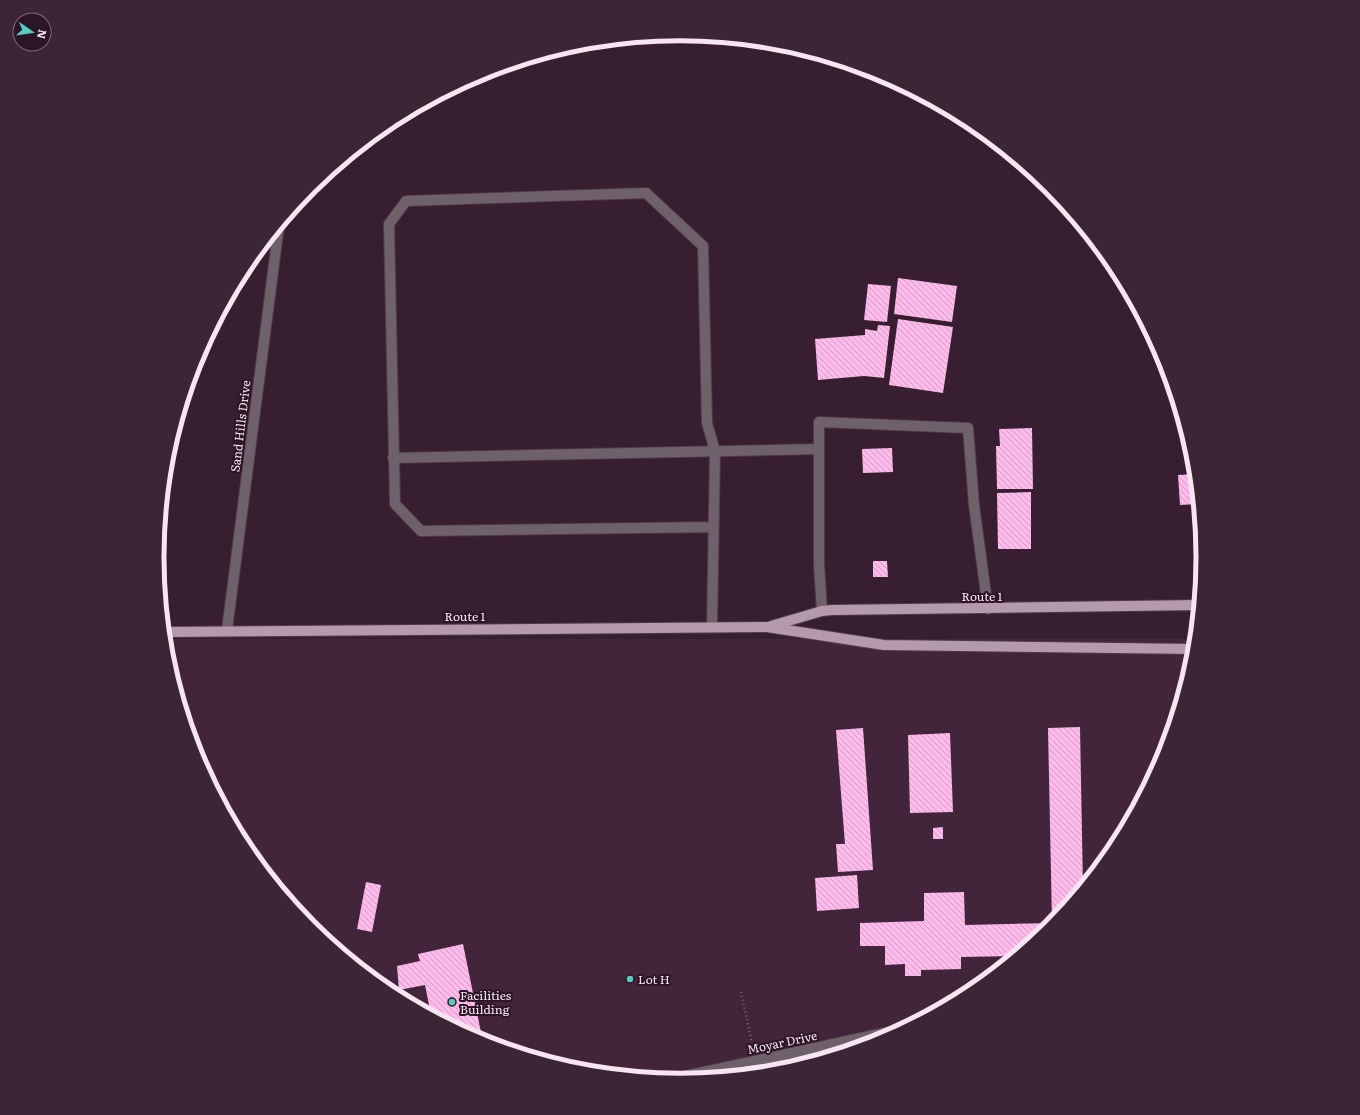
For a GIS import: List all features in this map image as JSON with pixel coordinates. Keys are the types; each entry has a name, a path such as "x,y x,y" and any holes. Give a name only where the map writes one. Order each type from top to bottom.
{"main road":[{"name":"Route 1","path":"767,627 822,611 1194,605"},
{"name":"Route 1","path":"169,632 227,630 767,627 884,645 1188,649"}],"street":[{"path":"712,627 716,451 707,423 703,246 646,193 406,201 389,224 395,504 421,531 714,527"},
{"name":"Sand Hills Drive","path":"227,630 278,234"},
{"path":"822,611 819,564 819,422 968,428 974,505 988,609"},
{"path":"393,458 819,449"},
{"name":"Moyar Drive","path":"698,1073 877,1035"}],"path":[{"path":"741,992 756,1061"}],"shaded area":[{"path":"170,639 1190,639 1179,691 1169,724 1143,786 1127,816 1090,872 1045,923 1021,946 967,987 938,1005 878,1035 846,1047 781,1064 747,1070 680,1074 613,1070 579,1064 514,1047 482,1035 422,1005 393,987 339,946 315,923 270,872 233,816 217,786 191,724 181,691"}],"building":[{"path":"898,278 957,286 952,322 894,314"},
{"path":"868,284 891,286 887,322 864,320"},
{"path":"898,319 953,327 943,393 889,385"},
{"path":"878,325 890,326 884,378 864,376 818,380 815,339 865,335 865,329 877,331"},
{"path":"1032,428 1033,489 997,489 996,446 1000,446 999,429"},
{"path":"892,448 893,472 863,473 862,449"},
{"path":"1190,474 1193,504 1180,505 1178,475"},
{"path":"1031,492 1031,549 998,549 997,493"},
{"path":"873,561 887,561 888,577 873,577"},
{"path":"1080,727 1083,880 1052,916 1048,728"},
{"path":"863,728 873,870 838,872 836,844 845,844 836,730"},
{"path":"950,733 953,812 910,813 908,735"},
{"path":"943,827 943,839 933,839 933,828"},
{"path":"857,875 859,908 817,911 815,878"},
{"path":"366,882 381,885 372,932 357,929"},
{"path":"964,892 965,925 1045,923 1008,956 961,957 961,969 921,970 921,976 905,976 905,964 885,965 885,946 860,946 860,923 924,921 924,893"},
{"name":"Facilities Building","path":"463,944 482,1035 430,1009 425,985 399,990 397,966 420,961 418,954"}],"place":[{"name":"Lot H","path":"630,979"},
{"name":"Facilities Building","path":"452,1002"}]}
